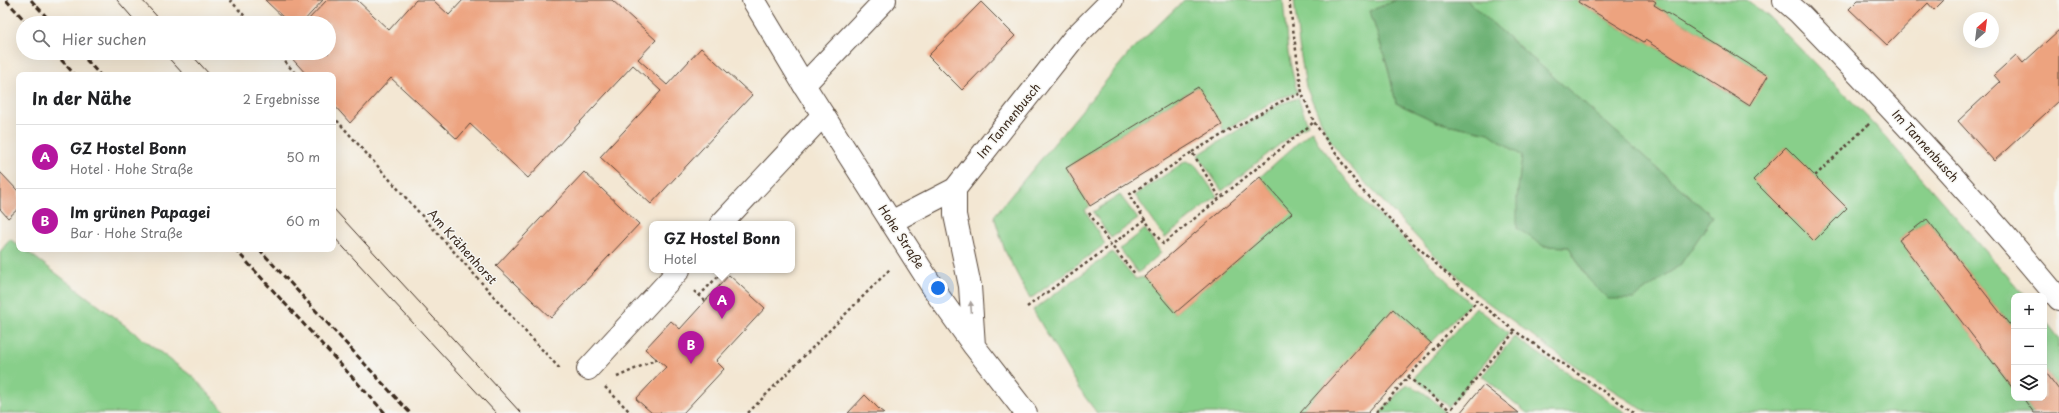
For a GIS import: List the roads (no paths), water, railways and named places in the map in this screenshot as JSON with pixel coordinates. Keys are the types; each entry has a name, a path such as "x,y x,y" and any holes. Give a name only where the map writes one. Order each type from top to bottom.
{"street":[{"name":"Hohe Straße","path":"753,0 804,85 891,222 974,346 1026,413"},
{"path":"804,85 885,0"},
{"name":"Im Tannenbusch","path":"891,222 955,189 1074,38 1112,0"},
{"name":"Im Tannenbusch","path":"1784,0 1799,13 1889,105 2018,250 2059,299"},
{"path":"725,221 823,115"},
{"path":"955,189 955,215 970,286 974,346"},
{"path":"595,377 677,273"}],"tram line":[{"path":"117,0 131,16"},
{"path":"142,0 157,16"},
{"path":"170,60 181,72"},
{"path":"196,60 207,72"},
{"path":"336,211 521,413"},
{"path":"336,239 496,413"}],"railway":[{"path":"6,0 21,16"},
{"path":"31,0 46,16"},
{"path":"61,60 72,72"},
{"path":"86,60 97,72"},
{"path":"238,252 385,413"},
{"path":"262,252 410,413"}],"place":[{"name":"GZ Hostel Bonn","path":"722,319"},
{"name":"Im grünen Papagei","path":"691,364"}]}
